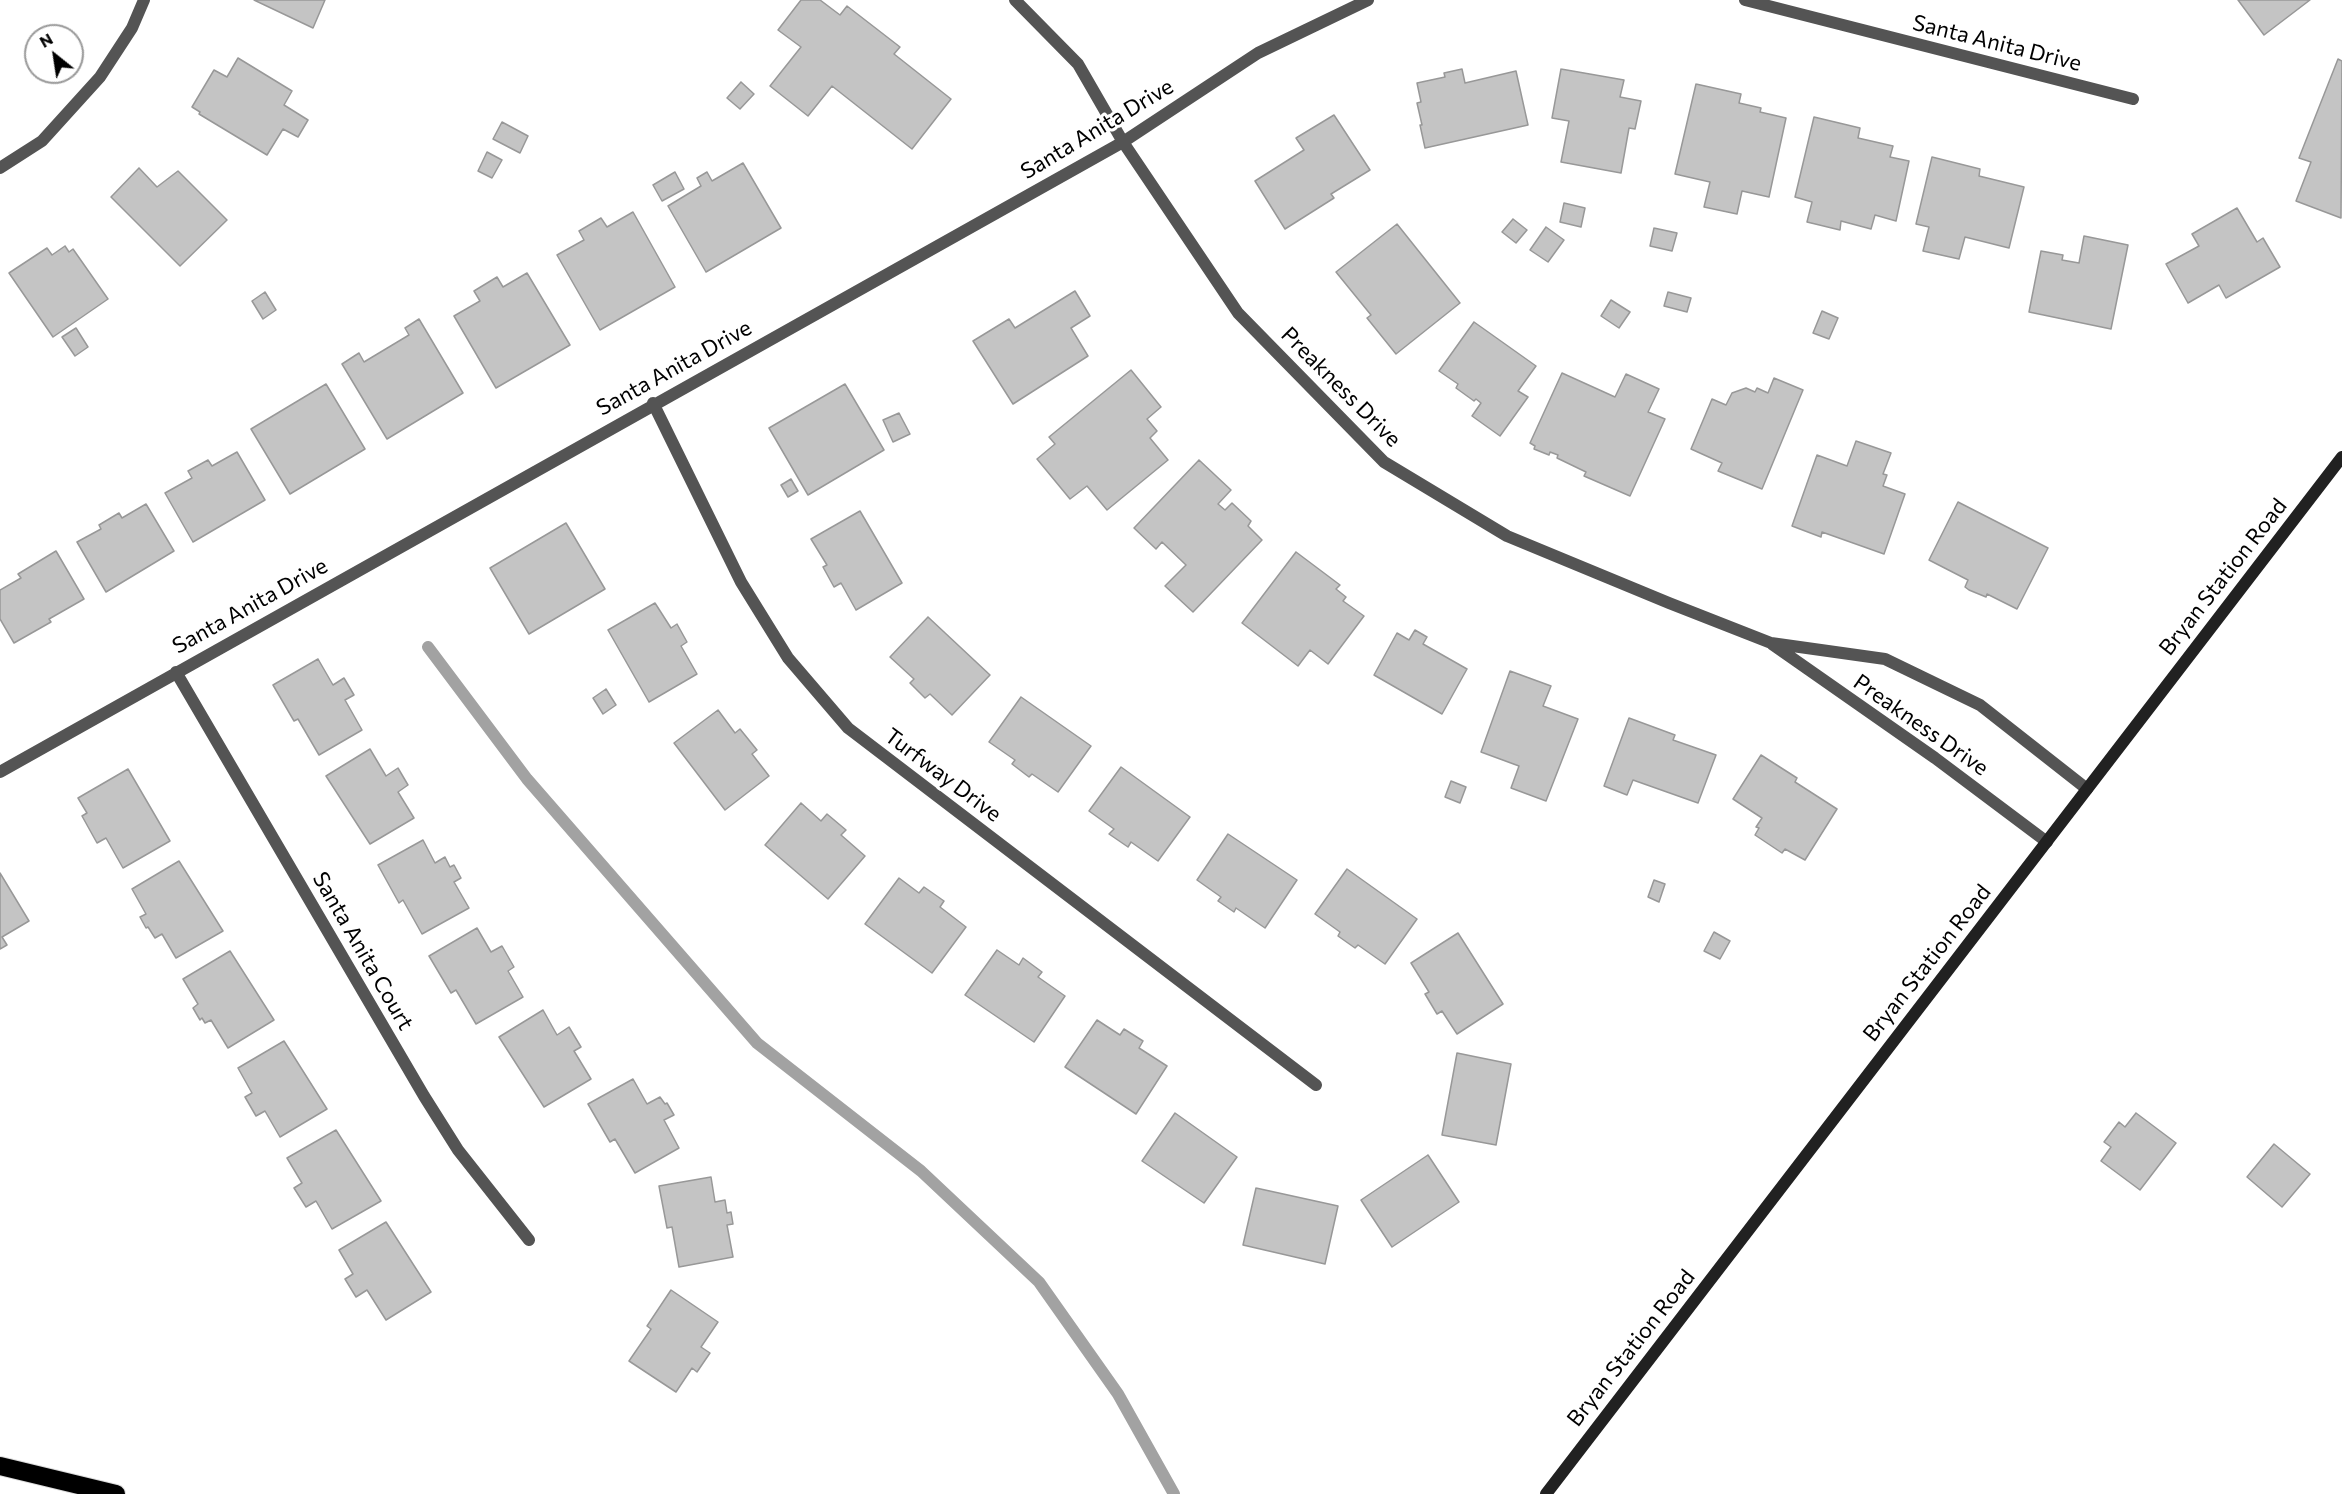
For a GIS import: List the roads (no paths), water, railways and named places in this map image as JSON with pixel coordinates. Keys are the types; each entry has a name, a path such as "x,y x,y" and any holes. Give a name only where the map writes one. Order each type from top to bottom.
{"highway":[{"path":"0,1466 116,1494"}],"main road":[{"name":"Bryan Station Road","path":"1546,1494 2342,457"}],"street":[{"path":"0,168 42,141 100,77 132,28 144,0"},
{"name":"Preakness Drive","path":"1015,0 1078,64 1123,142 1238,313 1384,462 1507,536 1771,644 1935,758 2047,842"},
{"name":"Santa Anita Drive","path":"0,772 1123,142 1258,53 1368,0"},
{"name":"Santa Anita Drive","path":"1745,0 2133,99"},
{"name":"Turfway Drive","path":"653,404 747,591 788,658 848,728 1316,1084"},
{"name":"Preakness Drive","path":"1771,644 1885,659 1980,705 2086,789"},
{"name":"Santa Anita Court","path":"176,672 424,1096 458,1150 530,1240"}],"waterway":[{"path":"428,647 527,779 757,1043 921,1171 1039,1282 1118,1394 1174,1494"}]}
